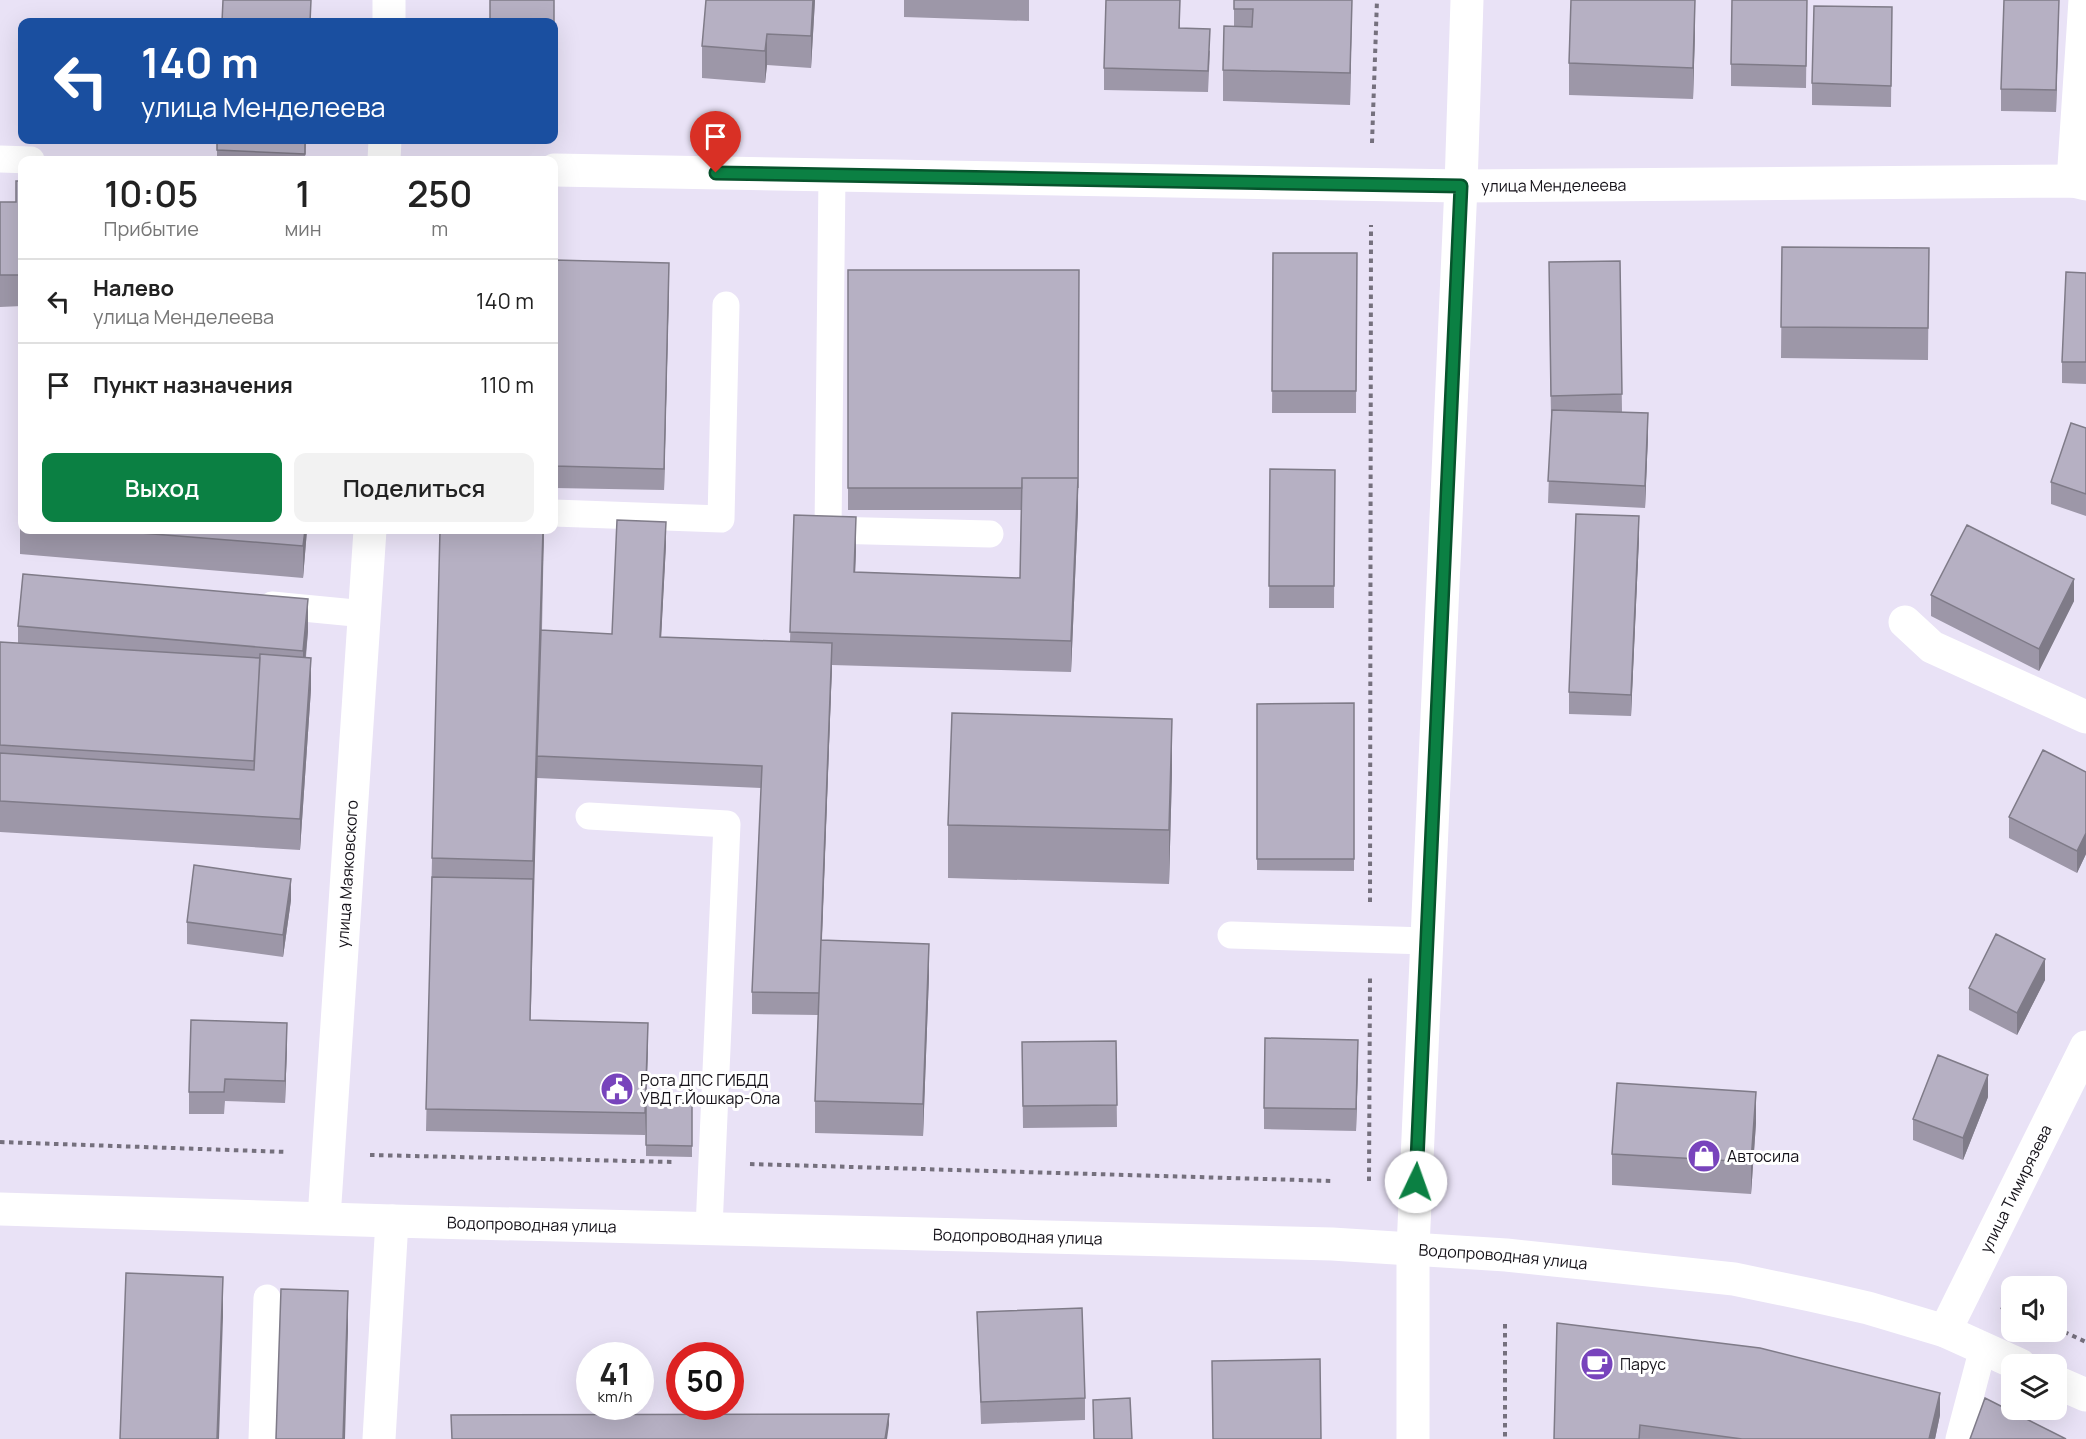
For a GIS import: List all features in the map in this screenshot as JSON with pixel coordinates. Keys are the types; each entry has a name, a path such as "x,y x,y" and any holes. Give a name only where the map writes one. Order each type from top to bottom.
{"main road":[{"path":"389,0 389,18"},
{"path":"1413,1439 1413,1248 1461,186 1467,0"},
{"path":"2079,182 2085,0"},
{"name":"улица Менделеева","path":"558,170 1461,186 2079,182"},
{"name":"улица Маяковского","path":"324,1218 370,534"},
{"path":"1905,622 1932,647 2086,717"},
{"name":"улица Тимирязева","path":"1945,1331 2086,1047"},
{"name":"Водопроводная улица","path":"0,1209 1413,1248 1506,1255 1734,1279 1868,1308 1945,1331 2001,1356"},
{"path":"380,1439 392,1221"},
{"path":"2067,1387 2086,1395"}],"lane":[{"path":"0,159 18,160"},
{"path":"831,175 828,530 990,534"},
{"path":"558,513 721,519 726,305"},
{"path":"247,602 365,614"},
{"path":"589,816 727,824 710,1228"},
{"path":"1231,935 1427,940"},
{"path":"262,1439 267,1298"},
{"path":"1959,1439 1983,1348"}],"path":[{"path":"1369,1181 1371,184 1377,0"},
{"path":"0,1142 328,1154 1333,1181"},
{"path":"1505,1324 1505,1439"},
{"path":"2067,1333 2086,1342"}],"building":[{"path":"223,0 311,0 310,18 222,18"},
{"path":"490,0 554,0 554,18 490,18"},
{"path":"706,0 813,0 811,36 767,34 765,51 702,46"},
{"path":"1106,0 1180,0 1179,28 1210,29 1208,71 1104,68"},
{"path":"1234,0 1352,0 1350,73 1223,70 1224,26 1252,27 1253,9 1234,9"},
{"path":"1571,0 1695,0 1693,68 1569,63"},
{"path":"1732,0 1807,0 1806,66 1731,64"},
{"path":"2004,0 2059,0 2056,90 2001,89"},
{"path":"1814,6 1892,7 1891,86 1812,83"},
{"path":"217,144 305,144 305,154 217,150"},
{"path":"16,181 18,181 18,275 0,275 0,202 16,202"},
{"path":"1782,247 1929,248 1928,328 1781,327"},
{"path":"1273,253 1357,253 1356,391 1272,391"},
{"path":"558,260 669,263 664,469 558,466"},
{"path":"1620,261 1622,394 1551,396 1549,262"},
{"path":"848,270 1079,270 1078,488 1078,478 1022,478 1022,488 848,488"},
{"path":"2066,272 2086,273 2086,362 2062,362"},
{"path":"1552,410 1648,413 1645,486 1548,481"},
{"path":"2071,423 2086,428 2086,494 2051,482"},
{"path":"1270,469 1335,470 1334,586 1269,586"},
{"path":"1022,478 1078,478 1071,641 790,632 794,515 856,517 854,572 1020,578"},
{"path":"1576,514 1639,516 1631,695 1569,692"},
{"path":"617,520 666,522 660,637 832,643 819,993 752,992 762,766 537,756 541,630 612,634"},
{"path":"1967,525 2074,579 2039,649 1931,595"},
{"path":"153,534 304,534 303,546"},
{"path":"440,534 543,534 533,861 432,858"},
{"path":"23,574 308,599 303,651 18,626"},
{"path":"0,642 260,658 254,761 0,745"},
{"path":"260,654 311,658 300,819 0,801 0,753 254,770"},
{"path":"1354,703 1354,859 1257,859 1257,704"},
{"path":"952,713 1172,719 1169,830 948,825"},
{"path":"2043,750 2086,772 2086,833 2077,851 2009,817"},
{"path":"194,865 291,879 283,935 187,922"},
{"path":"432,877 533,879 530,1020 648,1023 645,1113 426,1109"},
{"path":"1996,934 2045,959 2017,1013 1969,988"},
{"path":"821,940 929,944 923,1104 815,1101"},
{"path":"191,1020 287,1023 285,1081 225,1079 224,1092 189,1092"},
{"path":"1265,1038 1358,1040 1356,1109 1264,1108"},
{"path":"1116,1041 1117,1105 1023,1106 1022,1042"},
{"path":"1938,1055 1988,1075 1963,1138 1913,1119"},
{"path":"1617,1083 1756,1092 1751,1162 1612,1154"},
{"path":"646,1096 692,1097 692,1146 646,1145"},
{"path":"126,1273 223,1277 217,1439 120,1439"},
{"path":"281,1289 348,1291 343,1439 276,1439"},
{"path":"1082,1308 1085,1398 981,1402 977,1312"},
{"path":"1557,1323 1760,1348 1940,1393 1929,1439 1742,1439 1640,1425 1639,1439 1554,1439"},
{"path":"1320,1359 1321,1439 1213,1439 1212,1361"},
{"path":"1130,1398 1132,1439 1094,1439 1093,1400"},
{"path":"1985,1398 2001,1406 2001,1420 2028,1420 2066,1439 1970,1439"},
{"path":"744,1414 889,1414 885,1439 452,1439 451,1415 576,1415 576,1420 654,1420 654,1415 666,1415 666,1420 744,1420"}],"place":[{"name":"Рота ДПС ГИБДД УВД г.Йошкар-Ола","path":"617,1089"},
{"name":"Автосила","path":"1704,1156"},
{"name":"Парус","path":"1597,1364"}],"route":[{"path":"716,173 1461,186 1416,1182"}]}
